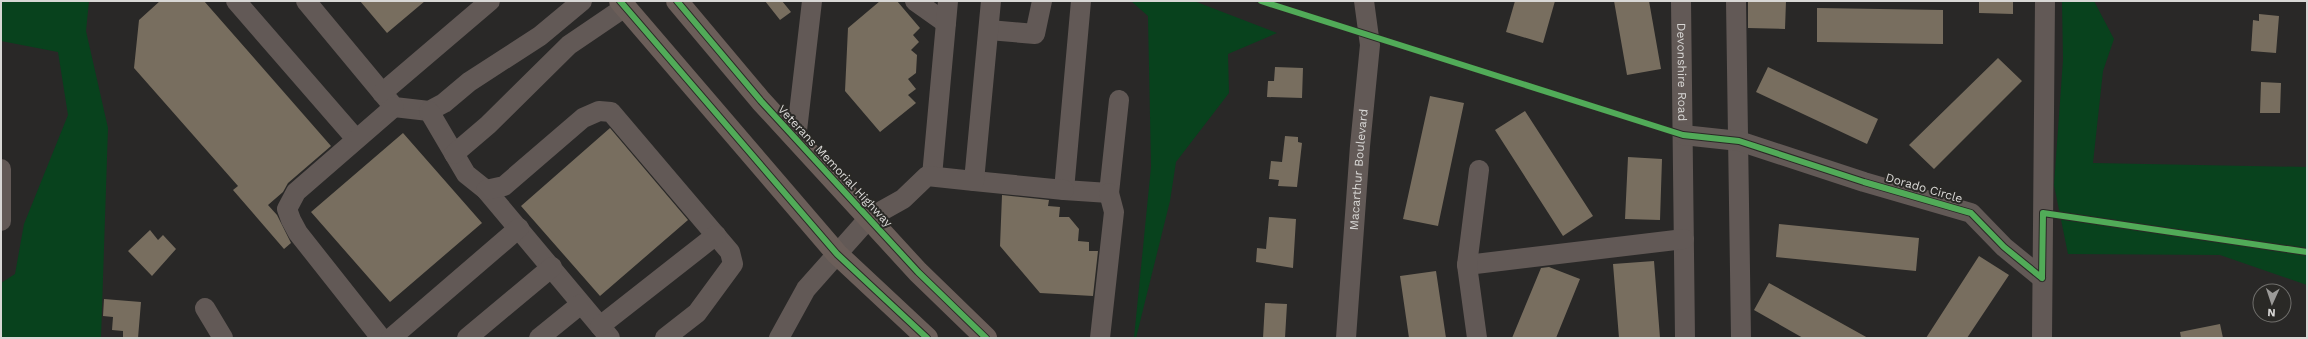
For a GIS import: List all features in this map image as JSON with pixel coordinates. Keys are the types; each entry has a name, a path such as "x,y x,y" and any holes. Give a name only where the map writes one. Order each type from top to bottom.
{"highway":[{"name":"Veterans Memorial Highway","path":"677,1 761,101 918,272 986,338"},
{"path":"623,4 837,254 927,338"}],"street":[{"path":"236,1 356,139"},
{"path":"306,1 388,100 429,111 444,103 469,82 540,36 582,1"},
{"path":"381,338 298,233 290,220 287,209 296,192 356,139 388,100 490,1"},
{"path":"796,139 812,1"},
{"path":"915,1 946,23"},
{"path":"932,176 948,1"},
{"path":"974,181 991,1"},
{"path":"989,30 1035,34 1042,1"},
{"path":"1064,190 1081,1"},
{"name":"Macarthur Boulevard","path":"1346,338 1360,146 1370,45 1364,1"},
{"name":"Devonshire Road","path":"1681,1 1685,338"},
{"path":"1736,1 1741,338"},
{"path":"2042,338 2044,1"},
{"path":"454,154 488,125 569,45 623,4"},
{"path":"1100,338 1114,212 1109,193 1119,100"},
{"path":"429,111 466,174 486,190 605,332 716,235"},
{"path":"486,190 504,186 583,118 599,111 611,112 730,252 733,264 697,313 665,338"},
{"name":"Dorado Circle","path":"1683,135 1739,141 1864,182 1971,213 2004,247 2042,278"},
{"path":"1,169 1,221"},
{"path":"1477,338 1467,265 1479,170"},
{"path":"779,338 806,289 837,254 870,218 903,199 926,176 1109,193"},
{"path":"391,338 519,228"},
{"path":"1467,265 1684,240"},
{"path":"467,338 552,267"},
{"path":"539,338 581,304"},
{"path":"205,308 223,338"}],"green space":[{"path":"1,1 89,1 86,31 108,128 101,338 1,338 1,283 15,274 24,224 68,115 58,52 1,41"},
{"path":"1131,1 1194,1 1277,33 1228,54 1229,93 1176,162 1170,201 1136,338 1134,338 1151,167 1148,16"},
{"path":"2062,1 2094,1 2114,39 2103,71 2093,163 2307,167 2307,285 2220,255 2068,254 2054,185 2063,60"}],"building":[{"path":"160,1 204,1 331,146 288,183 283,192 268,205 277,215 291,243 284,249 233,190 238,186 134,68 139,20"},
{"path":"360,1 425,1 387,33"},
{"path":"765,1 782,1 791,12 780,20"},
{"path":"880,1 897,1 920,28 913,35 919,42 911,50 917,55 916,73 908,79 916,89 908,95 916,103 880,132 845,91 848,28"},
{"path":"1515,1 1555,1 1543,43 1506,32"},
{"path":"1614,1 1649,1 1661,69 1627,75"},
{"path":"1748,1 1786,1 1785,29 1748,28"},
{"path":"1979,1 2013,1 2013,14 1979,13"},
{"path":"1817,8 1943,10 1943,44 1817,42"},
{"path":"2259,14 2279,16 2276,53 2251,51 2253,20 2259,21"},
{"path":"1998,58 2022,81 1934,169 1909,145"},
{"path":"1275,67 1303,68 1302,98 1267,97 1268,81 1274,81"},
{"path":"1768,67 1878,119 1867,144 1756,92"},
{"path":"2261,82 2281,83 2280,113 2260,113"},
{"path":"1430,96 1464,103 1438,226 1403,219"},
{"path":"1525,111 1593,216 1563,236 1495,130"},
{"path":"610,128 688,220 600,296 521,206"},
{"path":"403,133 482,223 390,302 311,212"},
{"path":"1285,136 1298,137 1298,142 1302,143 1297,187 1278,186 1279,180 1269,179 1271,161 1282,162"},
{"path":"1628,157 1662,159 1660,220 1625,219"},
{"path":"1002,195 1049,200 1048,206 1060,207 1059,217 1069,217 1079,229 1078,241 1089,242 1089,251 1098,251 1093,296 1040,293 1000,246"},
{"path":"1269,217 1296,219 1293,268 1256,262 1257,248 1266,249"},
{"path":"1779,224 1919,238 1916,271 1776,257"},
{"path":"150,230 158,240 163,235 176,249 152,276 128,251"},
{"path":"1979,256 2009,275 1967,338 1926,338"},
{"path":"1654,261 1660,338 1619,338 1613,264"},
{"path":"1549,267 1580,279 1556,338 1512,338 1541,268"},
{"path":"1436,271 1446,338 1409,338 1400,276"},
{"path":"1769,283 1868,338 1803,338 1754,310"},
{"path":"104,299 141,302 138,338 123,338 123,331 112,330 113,317 103,316"},
{"path":"1265,303 1287,304 1285,338 1263,338"},
{"path":"2220,324 2223,338 2181,338 2180,332"}],"cycle path":[{"path":"620,1 837,254 927,338"},
{"path":"677,1 761,101 918,272 986,338"},
{"path":"1261,1 1683,135 1739,141 1864,182 1971,213 2004,247 2042,278"},
{"path":"2042,278 2043,213 2307,252"}]}
